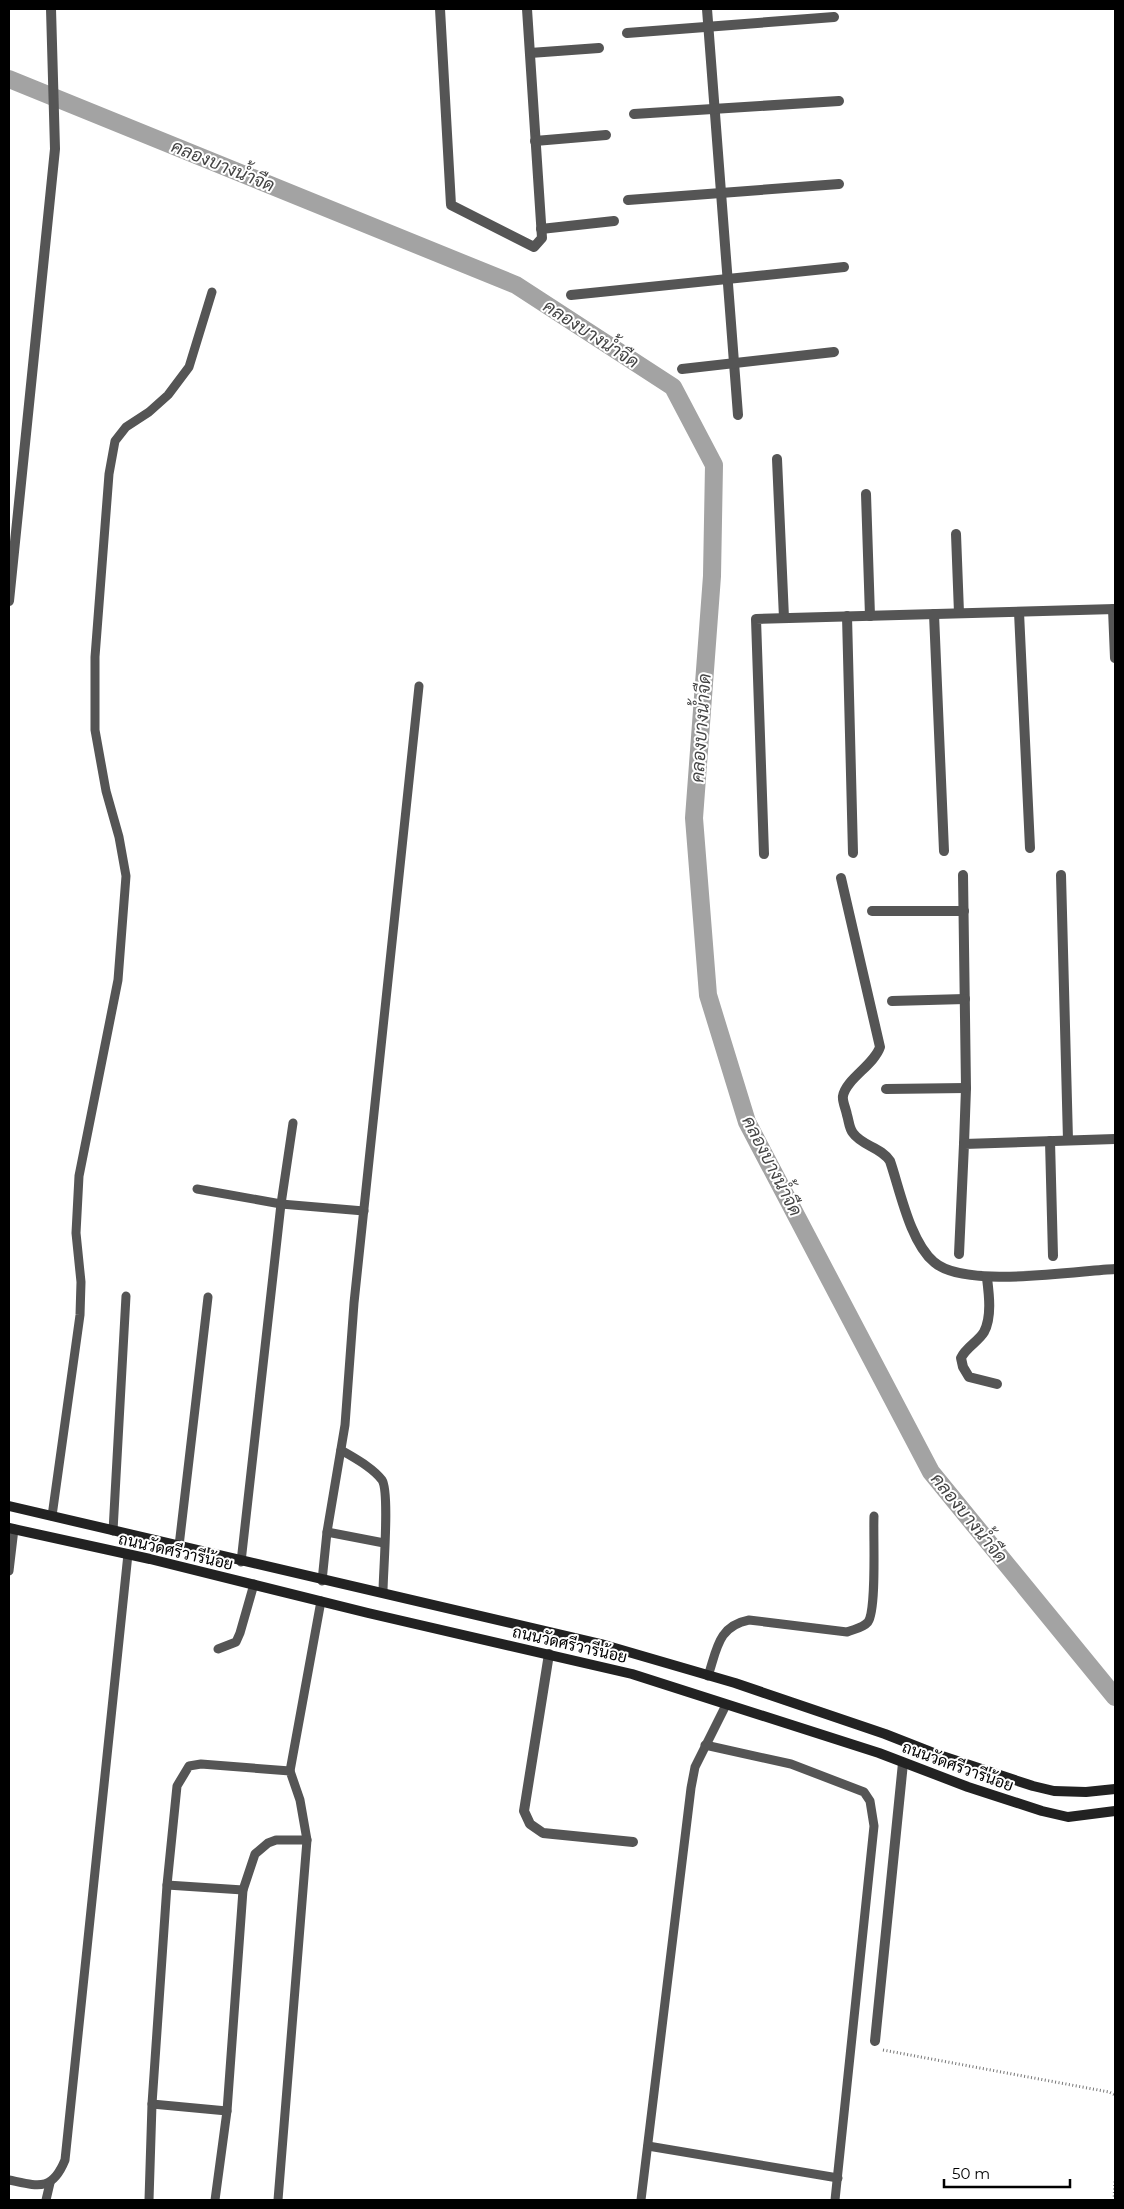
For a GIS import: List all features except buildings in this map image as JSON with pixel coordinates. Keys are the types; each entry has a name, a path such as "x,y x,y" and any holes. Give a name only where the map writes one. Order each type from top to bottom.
{"main road":[{"name":"ถนนวัดศรีวารีน้อย","path":"9,1506 322,1581 383,1592 601,1644 744,1686 885,1734 936,1754 1054,1790 1086,1792 1115,1789"},
{"name":"ถนนวัดศรีวารีน้อย","path":"11,1528 632,1674 880,1753 968,1788 1068,1817 1115,1812"}],"street":[{"path":"9,602 55,149 51,9"},
{"path":"440,9 452,205 534,247 542,238 527,9"},
{"path":"707,9 738,415"},
{"path":"627,33 834,16"},
{"path":"530,53 599,48"},
{"path":"634,114 839,101"},
{"path":"535,141 606,135"},
{"path":"628,200 840,184"},
{"path":"541,229 614,221"},
{"path":"571,295 844,267"},
{"path":"682,369 834,352"},
{"path":"777,459 784,618"},
{"path":"866,494 870,616"},
{"path":"956,534 958,613"},
{"path":"764,854 756,619 1114,609 1115,658"},
{"path":"1019,612 1030,848"},
{"path":"934,614 944,850"},
{"path":"846,616 853,853"},
{"path":"959,1254 966,1088 963,874"},
{"path":"1061,874 1068,1140"},
{"path":"841,878 880,1046 878,1054 843,1095 852,1132 857,1138 886,1154 890,1161 918,1240 934,1263 958,1273 987,1278 1115,1269"},
{"path":"872,911 964,911"},
{"path":"892,1001 965,999"},
{"path":"886,1088 966,1088"},
{"path":"964,1144 1115,1139"},
{"path":"1050,1141 1053,1256"},
{"path":"987,1278 989,1302 984,1333 967,1348 961,1358 963,1367 969,1377 997,1384"},
{"path":"550,1654 524,1811 530,1824 543,1833 633,1842"},
{"path":"874,2041 903,1762"}],"lane":[{"path":"52,1516 80,1315 81,1282 76,1233 79,1176 118,980 126,876 119,837 106,791 95,730 94,657 109,474 115,441 126,427 149,412 168,395 189,367 212,292"},
{"path":"322,1581 327,1532 345,1425 364,1211 419,686"},
{"path":"241,1562 281,1204 293,1123"},
{"path":"197,1189 281,1204 364,1211"},
{"path":"113,1531 126,1296"},
{"path":"179,1546 208,1298"},
{"path":"341,1450 370,1469 383,1481 386,1498 383,1592"},
{"path":"708,1676 723,1633 735,1622 749,1620 847,1632 861,1627 868,1621 872,1604 874,1516"},
{"path":"9,1571 11,1528"},
{"path":"327,1532 384,1543"},
{"path":"9,2180 37,2186 50,2183 59,2175 65,2160 128,1554"},
{"path":"218,1649 236,1642 254,1584"},
{"path":"278,2200 307,1840 300,1800 290,1771 321,1601"},
{"path":"641,2200 691,1788 695,1767 726,1705"},
{"path":"705,1745 790,1764 864,1792 870,1801 874,1826 835,2200"},
{"path":"148,2200 152,2104 167,1885 177,1786 190,1766 201,1764 290,1771"},
{"path":"215,2200 226,2111 243,1890 255,1854 268,1843 276,1840 307,1840"},
{"path":"167,1885 243,1890"},
{"path":"152,2104 226,2111"},
{"path":"648,2146 838,2178"},
{"path":"46,2200 50,2183"}],"path":[{"path":"874,2041 879,2048 886,2051 1109,2092 1115,2095"},
{"path":"1114,2200 1115,2182"}],"waterway":[{"name":"คลองบางน้ำจืด","path":"9,79 516,285 673,387 714,465 712,576 694,818 708,995 747,1122 931,1472 1115,1697"}]}
